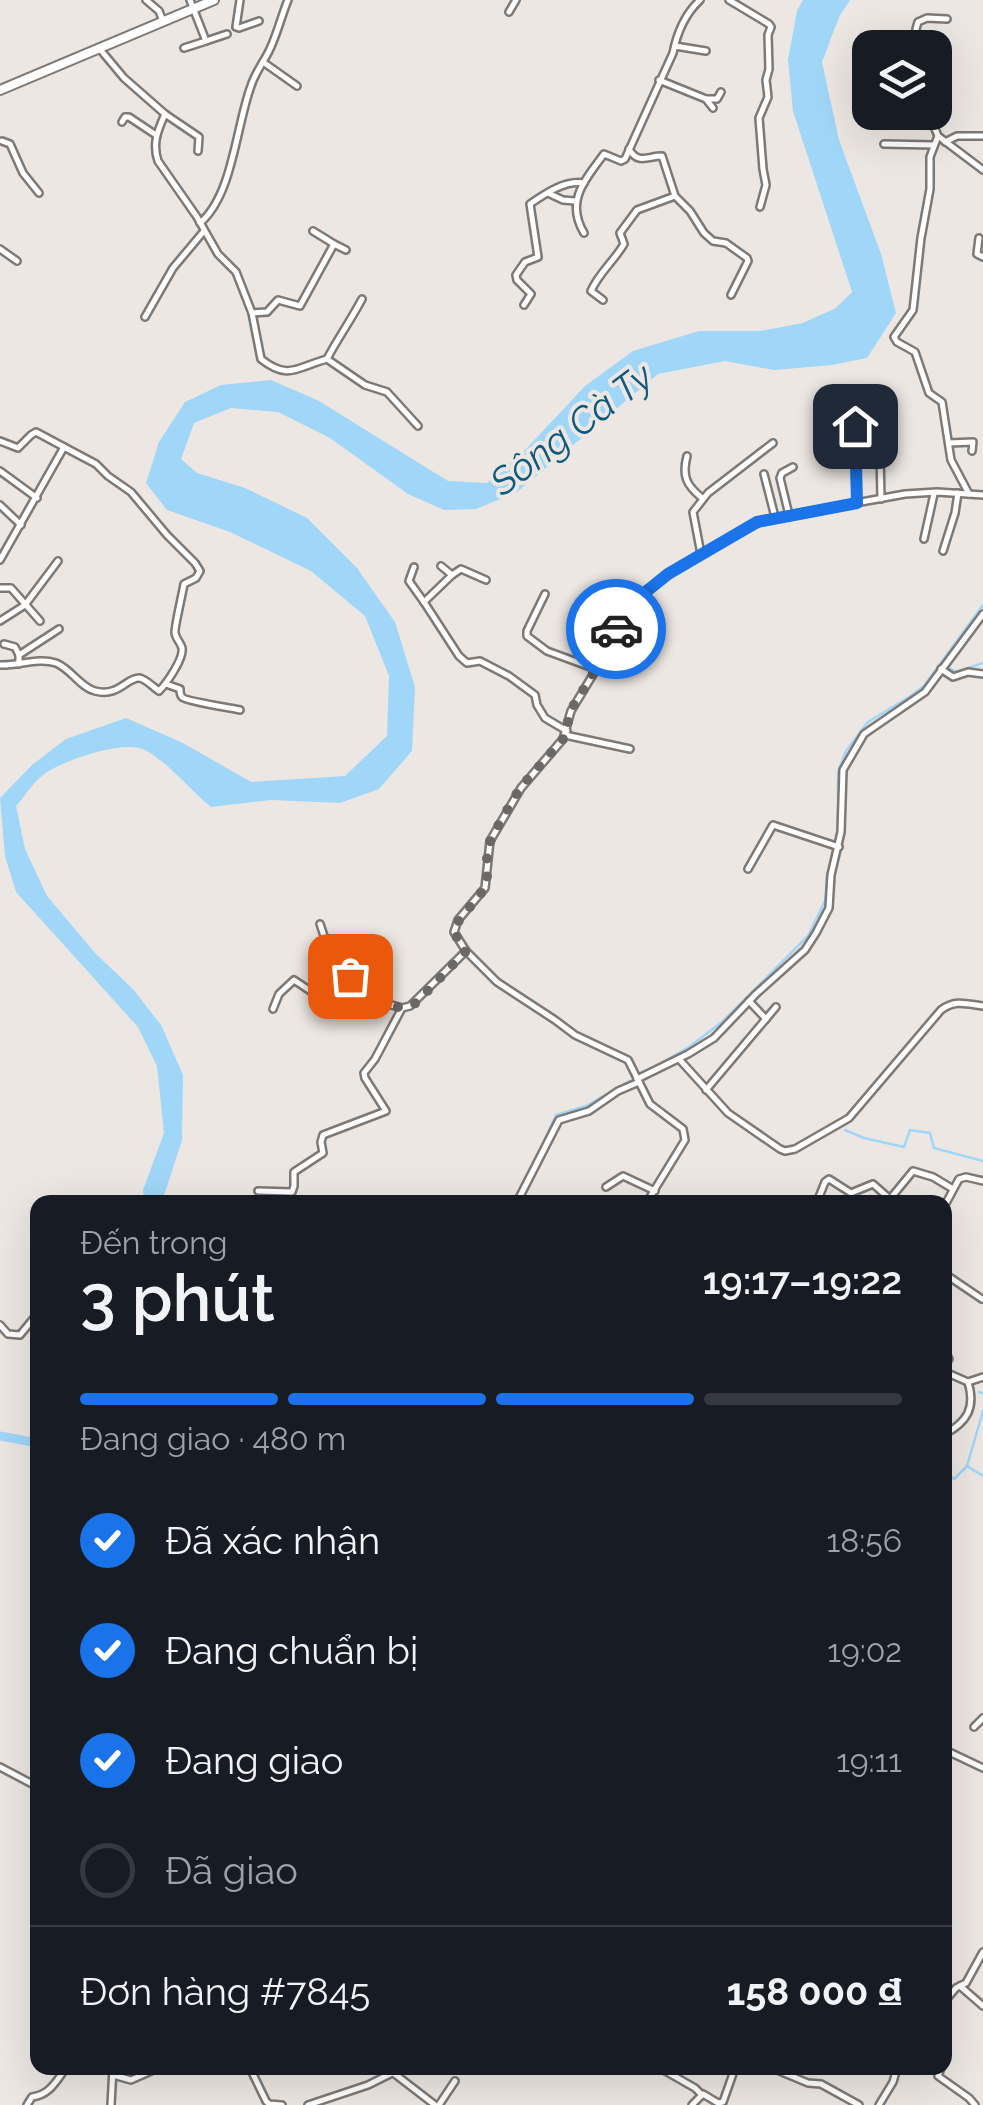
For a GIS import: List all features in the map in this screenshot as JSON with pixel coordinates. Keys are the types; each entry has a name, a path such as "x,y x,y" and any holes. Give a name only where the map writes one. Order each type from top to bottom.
{"street":[{"path":"146,0 163,21"},
{"path":"0,90 163,21 192,4 214,0"},
{"path":"240,0 236,27 259,21"},
{"path":"200,223 211,214 224,187 255,73 269,51 288,0"},
{"path":"509,12 516,0"},
{"path":"584,234 576,202 584,182 604,154 623,161 687,16 700,0"},
{"path":"729,0 771,27 768,97 759,118 766,184 760,207"},
{"path":"192,4 206,41"},
{"path":"916,30 918,22 926,18 947,19"},
{"path":"184,48 228,34"},
{"path":"674,46 706,52"},
{"path":"100,48 124,78 200,137 198,151"},
{"path":"263,61 298,86"},
{"path":"659,80 706,99 717,100 721,92"},
{"path":"706,99 713,108"},
{"path":"166,114 156,135 158,161 218,254 236,272 252,312 260,356 274,369 290,372 327,359 362,299"},
{"path":"122,122 129,117 156,135"},
{"path":"936,130 944,142 983,170"},
{"path":"1,141 10,136"},
{"path":"938,136 930,160 929,197 913,310 894,337 915,352 929,393 942,402 952,462 969,494"},
{"path":"944,142 957,136 983,136"},
{"path":"1,141 10,144 23,172 39,193"},
{"path":"884,144 934,144"},
{"path":"630,149 642,160 663,157 675,196 708,238 730,245 748,259 732,295"},
{"path":"524,305 531,294 516,275 525,262 538,257 530,204 560,185 584,182"},
{"path":"549,193 576,202"},
{"path":"603,300 591,291 624,244 620,233 629,218 637,210 675,196"},
{"path":"313,230 346,250"},
{"path":"145,317 173,268 204,231"},
{"path":"979,238 977,254 983,257"},
{"path":"252,312 267,312 278,300 300,306 334,244"},
{"path":"0,249 17,261"},
{"path":"327,359 366,385 387,392 418,426"},
{"path":"825,436 851,425 856,428 857,503"},
{"path":"0,441 18,448 36,432 96,464 126,488 200,572 184,584 174,628 181,656 166,684 156,691 139,678 113,692 100,691 87,687 52,662 0,665"},
{"path":"881,498 880,454 890,439"},
{"path":"949,443 970,441 974,445 972,451"},
{"path":"701,554 692,514 702,498 773,443"},
{"path":"0,560 64,447"},
{"path":"688,456 686,482 702,498"},
{"path":"790,515 780,478 793,467"},
{"path":"0,471 37,498"},
{"path":"764,474 775,518"},
{"path":"924,540 934,492"},
{"path":"652,1195 686,1136 681,1126 650,1104 628,1060 572,1033 497,982 456,936 454,927 485,888 488,844 520,788 566,733 572,708 627,607 680,566 757,522 881,498 934,492 983,495"},
{"path":"943,551 958,493"},
{"path":"0,505 21,525"},
{"path":"0,621 25,605 58,561"},
{"path":"441,566 452,574"},
{"path":"414,567 409,582 462,660 470,664 480,661 509,676 533,694 545,718 566,733 630,750"},
{"path":"424,602 461,569 486,580"},
{"path":"0,588 11,588 40,621"},
{"path":"545,594 528,636 555,655 596,669"},
{"path":"521,1195 559,1120 589,1110 714,1038 799,956 829,908 842,818 842,772 859,741 872,728 923,694 980,626 983,614"},
{"path":"19,655 59,629"},
{"path":"4,644 15,647 19,664"},
{"path":"941,670 954,676 968,672 983,674"},
{"path":"166,684 180,689 185,700 240,710"},
{"path":"748,869 772,825 836,846"},
{"path":"320,924 326,942 313,960 343,986"},
{"path":"273,1008 279,994 293,980 323,998 358,982 369,998 402,1008 416,1003 466,951"},
{"path":"343,986 373,956"},
{"path":"749,1001 766,1019"},
{"path":"679,1059 728,1113 780,1149 789,1151 854,1114 941,1010 961,1002 983,1006"},
{"path":"706,1090 776,1007"},
{"path":"258,1191 292,1192 295,1170 324,1153 323,1135 386,1111 364,1073 402,1008"},
{"path":"893,1195 913,1171 954,1189"},
{"path":"606,1187 623,1176 655,1191"},
{"path":"951,1195 961,1178 983,1181"},
{"path":"820,1195 829,1180 851,1193 872,1184 885,1195"},
{"path":"952,1279 982,1299"},
{"path":"0,1325 8,1334 20,1335 30,1323"},
{"path":"952,1372 968,1382 972,1396 970,1414 952,1430"},
{"path":"968,1382 983,1377"},
{"path":"974,1727 983,1718"},
{"path":"952,1753 983,1768"},
{"path":"0,1767 30,1783"},
{"path":"952,1993 966,1983 983,1952"},
{"path":"960,1986 983,2006"},
{"path":"26,2105 32,2097 51,2088 61,2075"},
{"path":"111,2105 112,2075"},
{"path":"253,2075 266,2101 282,2105"},
{"path":"308,2105 390,2075"},
{"path":"397,2075 437,2105 455,2080"},
{"path":"672,2075 718,2103 723,2102 733,2075"},
{"path":"789,2075 821,2084 859,2105"},
{"path":"879,2105 895,2075"},
{"path":"938,2075 976,2105"},
{"path":"692,2105 702,2094"}],"water":[{"name":"Sông Cà Ty","path":"803,0 850,0 839,17 822,62 839,140 881,254 896,313 867,358 774,370 725,361 658,374 517,492 476,509 444,510 408,494 330,438 278,412 231,408 194,423 181,459 197,473 245,488 307,518 357,568 395,622 415,687 412,751 379,789 340,803 271,800 211,807 154,756 136,747 123,747 92,753 50,770 16,806 25,849 47,896 161,1025 183,1075 182,1140 164,1195 143,1195 164,1133 157,1066 138,1027 16,892 5,856 0,798 32,765 66,739 126,718 183,743 251,782 345,776 387,736 389,676 365,616 311,571 230,532 167,510 146,483 159,442 185,402 221,385 271,380 319,401 448,481 487,483 527,448 585,386 633,351 699,331 760,331 803,323 836,308 852,292 793,111 788,60 797,11"}],"waterway":[{"path":"838,836 838,772 846,751 868,722 924,686 983,605"},
{"path":"946,667 957,672 983,663"},
{"path":"524,1184 556,1115 586,1106 689,1047 722,1022 808,936 825,901 831,863"},
{"path":"845,1130 904,1147 910,1130 930,1133 934,1148 983,1161"},
{"path":"979,1392 983,1393"},
{"path":"952,1477 967,1466 983,1411"},
{"name":"Sông Cà Ty","path":"0,1436 30,1442"},
{"path":"967,1466 983,1476"}],"way so far":[{"path":"350,976 346,985 362,984 371,999 407,1007 416,1003 466,951 454,927 485,888 488,844 520,788 563,739 572,708 616,629"}],"route":[{"path":"616,629 627,607 668,574 757,522 857,503 855,426"}]}
